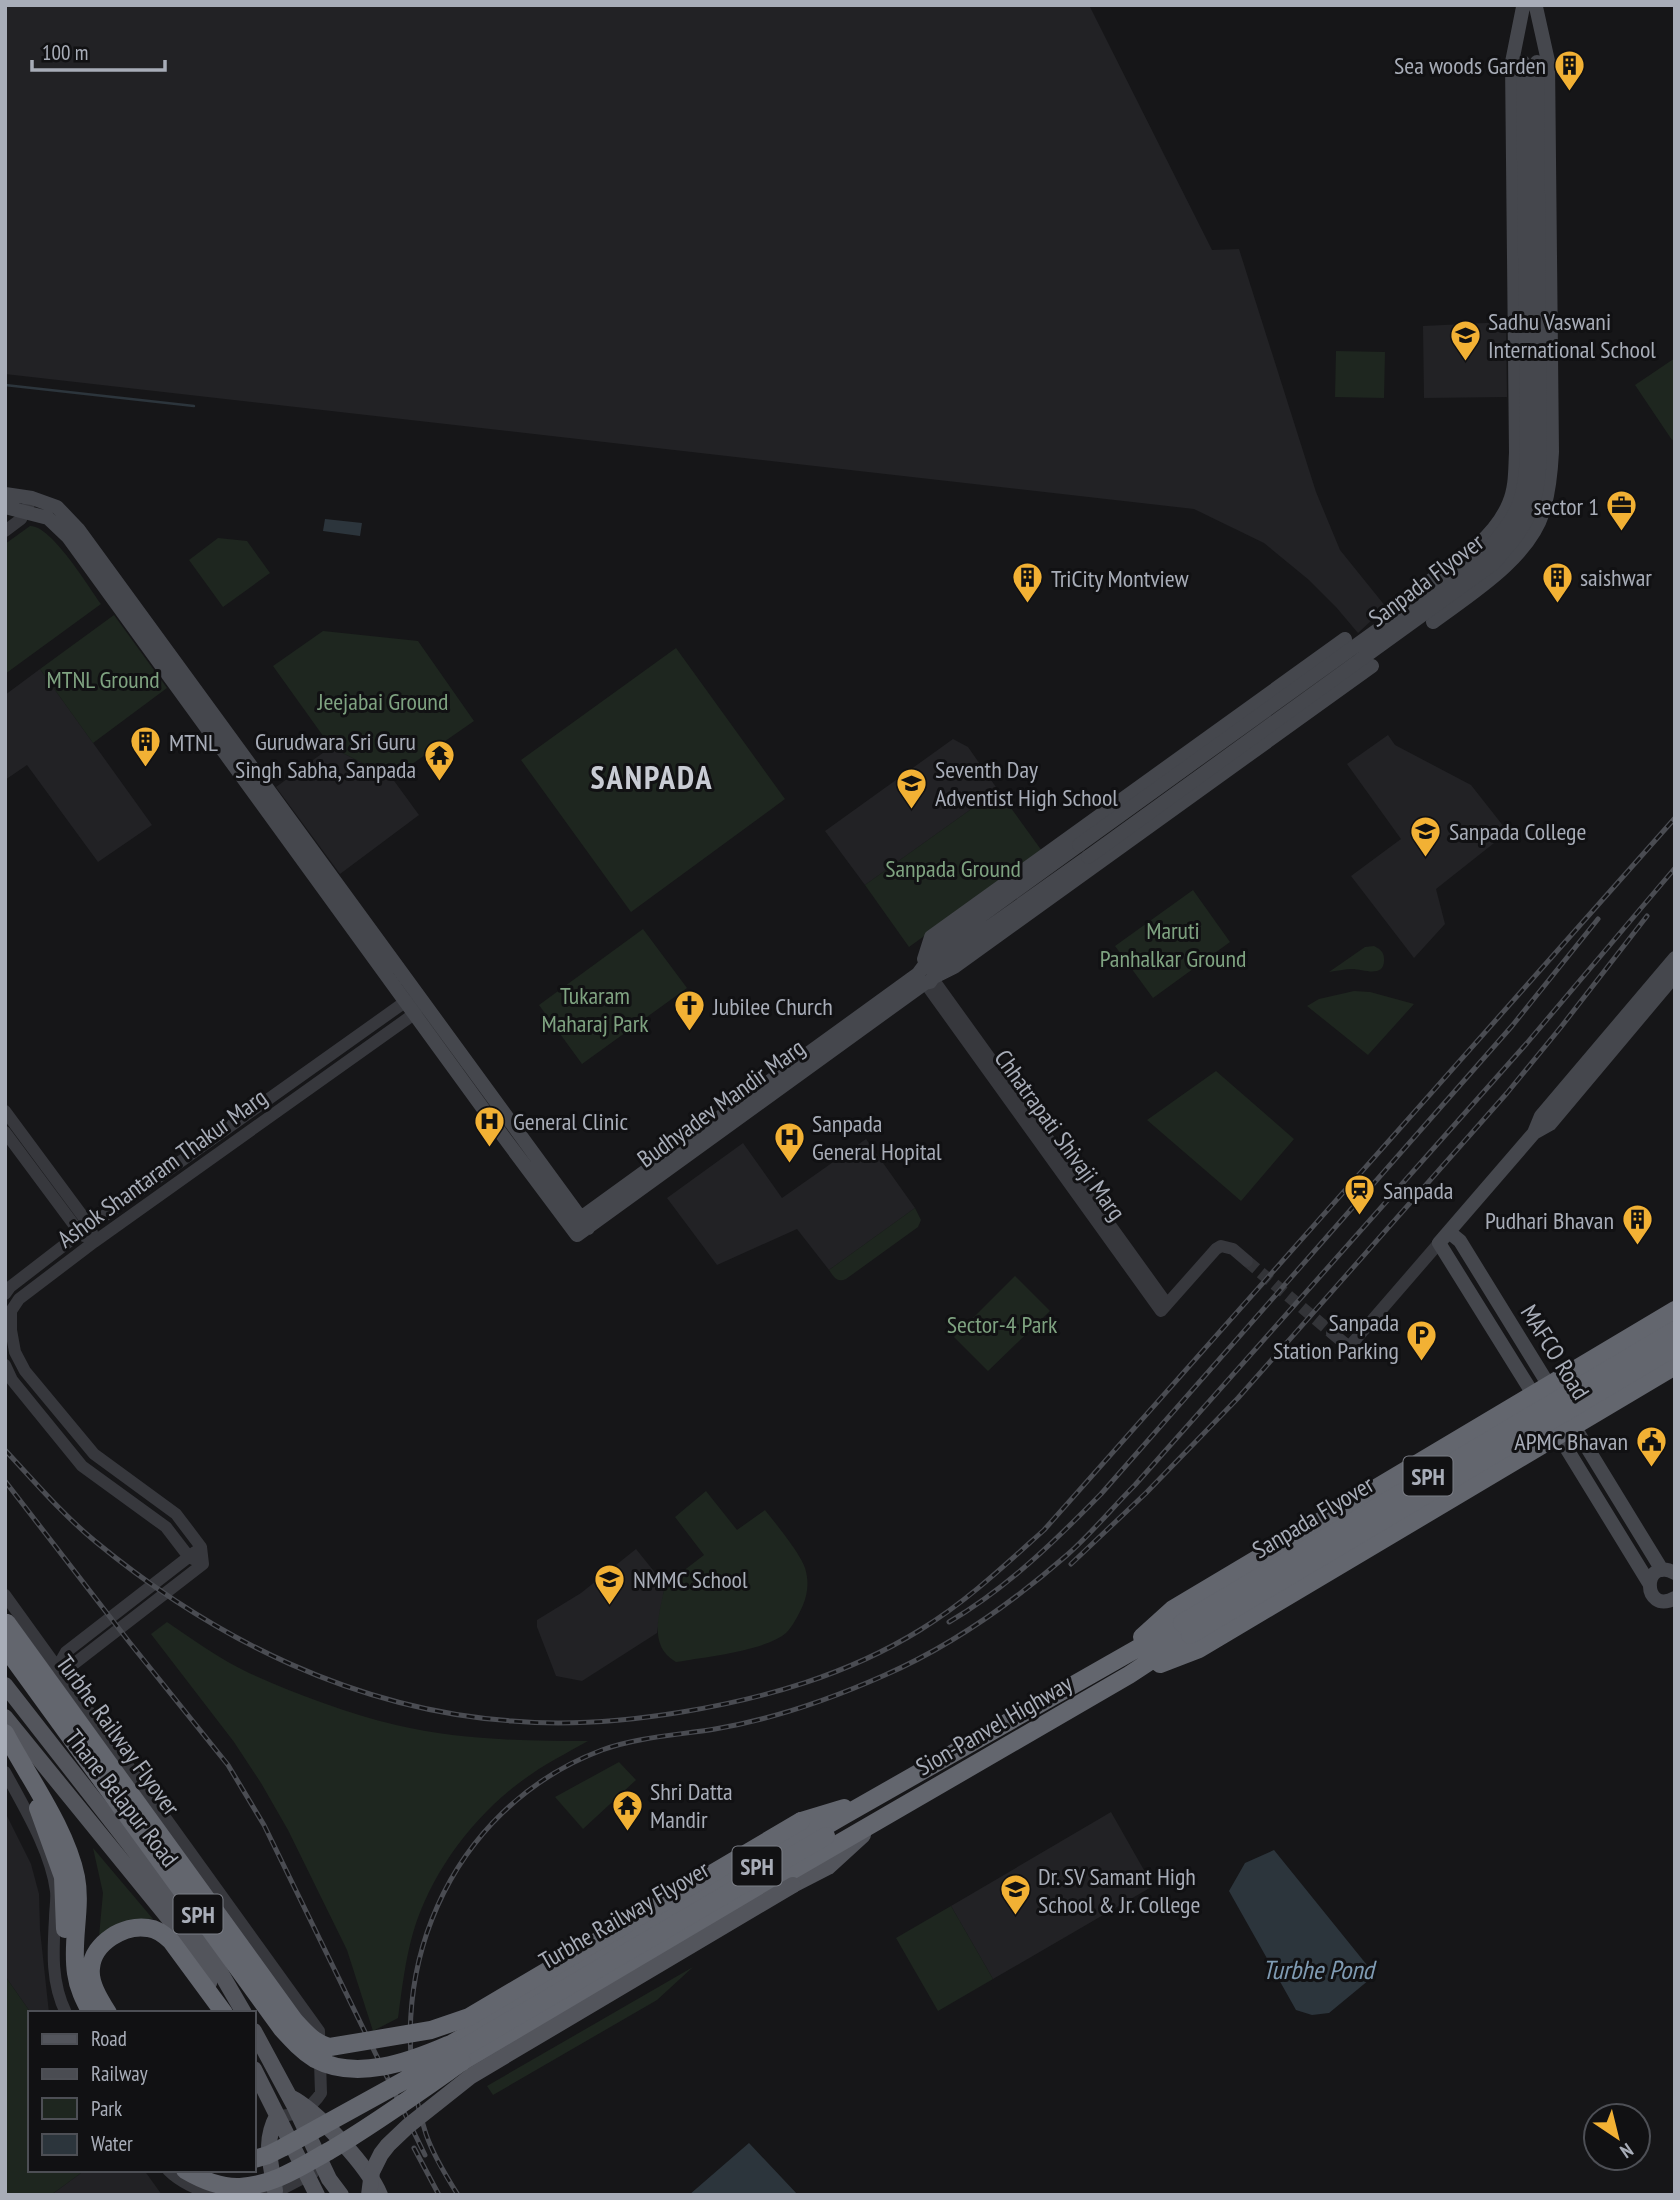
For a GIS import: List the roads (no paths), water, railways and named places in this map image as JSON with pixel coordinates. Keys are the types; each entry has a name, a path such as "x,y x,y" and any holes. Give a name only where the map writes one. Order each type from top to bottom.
{"highway":[{"path":"1118,1658 1173,1609 1675,1310"},
{"name":"Sanpada Flyover","path":"1129,1675 1186,1629 1675,1330"},
{"path":"1614,1347 1638,1388"},
{"name":"Sanpada Flyover","path":"1118,1658 1186,1629 1675,1347"},
{"path":"1129,1675 1199,1650 1675,1366"},
{"name":"Turbhe Railway Flyover","path":"6,1623 294,2021 307,2035 323,2046 431,2029 469,2017 801,1821 874,1798"},
{"name":"Turbhe Railway Flyover","path":"5,1647 282,2029 306,2052 334,2067 357,2069 383,2066 451,2044 874,1798"},
{"name":"Sion-Panvel Highway","path":"874,1798 1118,1658"},
{"name":"Sion-Panvel Highway","path":"883,1816 1129,1675"},
{"path":"5,1733 68,1850 78,1893 75,1971 80,1992 90,2011"},
{"path":"27,1774 63,1877 66,1910 64,1972 70,1997 78,2011"},
{"path":"256,2158 282,2148 444,2058 827,1836 843,1816"},
{"name":"Turbhe Railway Flyover","path":"219,2172 238,2176 274,2169 883,1816"},
{"path":"107,2011 94,1986 90,1970 93,1958 116,1934 137,1927 161,1932 171,1941 223,2011"},
{"name":"Turbhe Railway Flyover","path":"188,2172 219,2185 238,2187 278,2179 374,2124 462,2062"}],"main road":[{"name":"Sanpada Flyover","path":"927,976 938,947 1083,851 1486,552 1505,531 1520,506 1526,481 1529,6"},
{"path":"1433,622 1501,572 1525,545 1543,514 1550,482 1548,61 1529,6"},
{"path":"1413,593 1479,544 1496,525 1509,503 1515,480 1512,62 1529,6"},
{"path":"1516,417 1551,416"},
{"path":"5,494 16,508 48,518 68,537 405,1002 579,1227"},
{"path":"16,508 57,506 78,529 421,1000 579,1227"},
{"path":"1345,639 931,937 927,976 954,967 1373,666"},
{"path":"1444,1237 1534,1133 1541,1116 1675,957"},
{"path":"1534,1133 1550,1124 1675,975"},
{"name":"Budhyadev Mandir Marg","path":"579,1227 927,976"},
{"name":"MAFCO Road","path":"1444,1237 1460,1241 1574,1426 1670,1570"},
{"name":"MAFCO Road","path":"1444,1237 1533,1395 1649,1583 1654,1597 1669,1600"},
{"path":"1649,1583 1654,1574 1670,1570"},
{"path":"1669,1600 1675,1613"},
{"name":"Thane Belapur Road","path":"5,1685 194,1927 243,2011"},
{"name":"Thane Belapur Road","path":"5,1717 183,1936 223,2011"},
{"path":"369,2195 372,2172 388,2145 471,2076 793,1885 828,1867 883,1816"},
{"path":"256,2035 290,2098 328,2130 368,2171 380,2195"},
{"path":"256,2073 317,2195"},
{"path":"303,2110 324,2168 341,2195"},
{"path":"269,2193 269,2134 278,2116"}],"street":[{"path":"5,531 21,519 16,508"},
{"name":"Chhatrapati Shivaji Marg","path":"927,976 1164,1308 1221,1246 1233,1249 1247,1261"},
{"name":"Ashok Shantaram Thakur Marg","path":"5,1294 10,1287 85,1230 405,1002 421,1000"},
{"name":"Ashok Shantaram Thakur Marg","path":"203,1564 201,1548 176,1514 94,1454 24,1371 11,1330 11,1311 19,1299 94,1242 414,1014 421,1000"},
{"path":"323,1060 332,1073"},
{"path":"5,1111 85,1230"},
{"path":"5,1132 94,1242"},
{"path":"1332,1334 1349,1347 1444,1237"},
{"path":"5,1366 12,1380 82,1466 166,1527 189,1557 203,1564 75,1663 57,1668"},
{"path":"57,1668 66,1652 201,1548"},
{"path":"5,1595 314,2022 320,2040 321,2093 303,2110 278,2116"},
{"path":"5,1772 44,1851 54,1880 56,1895 53,1974 65,2011"},
{"path":"269,2193 324,2168 330,2159 328,2130"},
{"path":"170,2172 195,2189 214,2195"}],"water":[{"path":"325,519 362,523 360,536 323,531"},
{"name":"Turbhe Pond","path":"1274,1850 1375,1975 1329,2013 1312,2015 1296,2010 1229,1891 1245,1863"},
{"path":"749,2143 798,2195 689,2195"}],"waterway":[{"path":"5,385 194,406"}],"tunnel":[{"path":"1247,1261 1332,1333"}],"railway":[{"path":"5,1450 84,1532 189,1610 290,1664 398,1702 455,1714 512,1721 597,1722 661,1715 744,1700 835,1672 892,1646 937,1619 984,1583 1044,1530 1675,818"},
{"path":"458,2195 436,2158 426,2134 413,2076 411,2017 419,1960 438,1906 465,1856 502,1813 548,1777 602,1750 644,1739 759,1720 823,1700 885,1675 957,1637 1046,1573 1085,1538 1135,1485 1527,1043 1675,868"},
{"path":"1071,1564 1146,1493 1238,1398 1507,1093 1647,916"},
{"path":"949,1622 1010,1579 1101,1494 1512,1026 1598,919"},
{"path":"5,1481 228,1765 264,1825 425,2155"},
{"path":"414,2148 439,2195"}],"place":[{"name":"Sea woods Garden","path":"1569,92"},
{"name":"Sadhu Vaswani International School","path":"1465,362"},
{"name":"sector 1","path":"1622,533"},
{"name":"saishwar","path":"1557,604"},
{"name":"TriCity Montview","path":"1028,605"},
{"name":"MTNL","path":"146,769"},
{"name":"Gurudwara Sri Guru Singh Sabha, Sanpada","path":"439,782"},
{"name":"Seventh Day Adventist High School","path":"912,810"},
{"name":"Sanpada College","path":"1426,858"},
{"name":"Jubilee Church","path":"690,1033"},
{"name":"General Clinic","path":"490,1148"},
{"name":"Sanpada General Hopital","path":"789,1164"},
{"name":"Sanpada","path":"1360,1217"},
{"name":"Pudhari Bhavan","path":"1637,1247"},
{"name":"Sanpada Station Parking","path":"1422,1363"},
{"name":"APMC Bhavan","path":"1651,1468"},
{"name":"NMMC School","path":"610,1606"},
{"name":"Shri Datta Mandir","path":"627,1832"},
{"name":"Dr. SV Samant High School & Jr. College","path":"1015,1917"}],"district":[{"name":"SANPADA","path":"652,777"}],"park label":[{"name":"MTNL Ground","path":"103,679"},
{"name":"Jeejabai Ground","path":"383,701"},
{"name":"Sanpada Ground","path":"953,868"},
{"name":"Maruti Panhalkar Ground","path":"1173,944"},
{"name":"Tukaram Maharaj Park","path":"595,1009"},
{"name":"Sector-4 Park","path":"1002,1324"}]}
